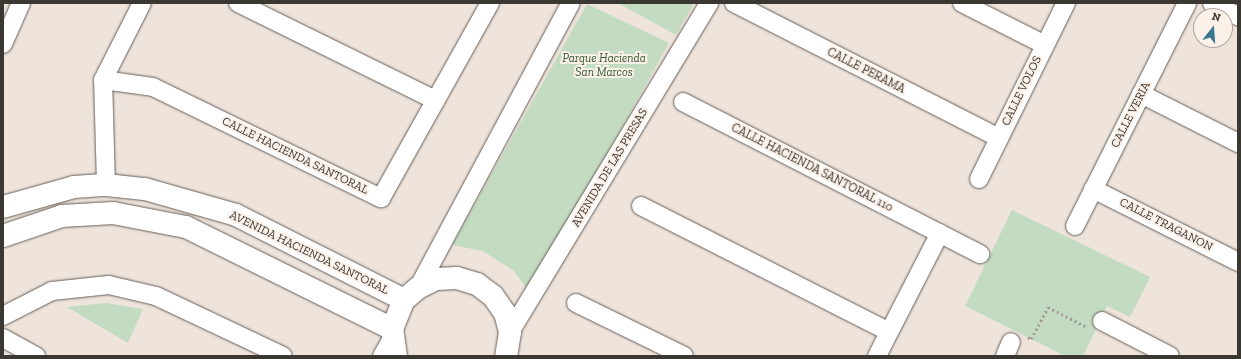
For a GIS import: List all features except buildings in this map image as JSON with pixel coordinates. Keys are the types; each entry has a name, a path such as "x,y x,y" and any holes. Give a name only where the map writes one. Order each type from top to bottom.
{"street":[{"path":"106,185 103,80 142,3"},
{"path":"238,3 435,100"},
{"path":"3,236 62,216 113,213 186,227 391,345 411,294 571,3"},
{"name":"AVENIDA DE LAS PRESAS","path":"511,349 709,3"},
{"name":"CALLE PERAMA","path":"734,3 999,138"},
{"path":"962,3 1045,45"},
{"name":"CALLE VOLOS","path":"979,179 1066,3"},
{"name":"CALLE VERIA","path":"1075,226 1187,3"},
{"path":"1212,3 1238,16"},
{"name":"CALLE HACIENDA SANTORAL","path":"103,80 154,87 382,198 487,4"},
{"path":"3,44 13,9"},
{"path":"1141,94 1238,143"},
{"name":"CALLE HACIENDA SANTORAL 110","path":"684,102 980,254"},
{"name":"AVENIDA HACIENDA SANTORAL","path":"3,207 74,187 106,185 145,189 236,216 411,294"},
{"name":"CALLE TRAGANON","path":"1093,189 1238,262"},
{"path":"641,206 890,332"},
{"path":"877,356 940,233"},
{"path":"411,294 436,279 457,278 477,284 493,296 505,313 511,349"},
{"path":"3,316 52,291 109,285 156,296 283,356"},
{"path":"576,303 684,356"},
{"path":"1102,321 1170,356"},
{"path":"3,338 36,356"}],"path":[{"path":"1008,349 1017,332 1031,339 1048,307 1095,331 1102,321"}],"green space":[{"path":"618,3 694,3 676,35"},
{"name":"Parque Hacienda San Marcos","path":"587,4 669,43 530,293 514,271 483,251 452,245"},
{"path":"1012,210 1150,277 1130,317 1107,306 1083,356 1065,356 965,306"},
{"path":"105,303 143,309 128,343 67,307"}]}
